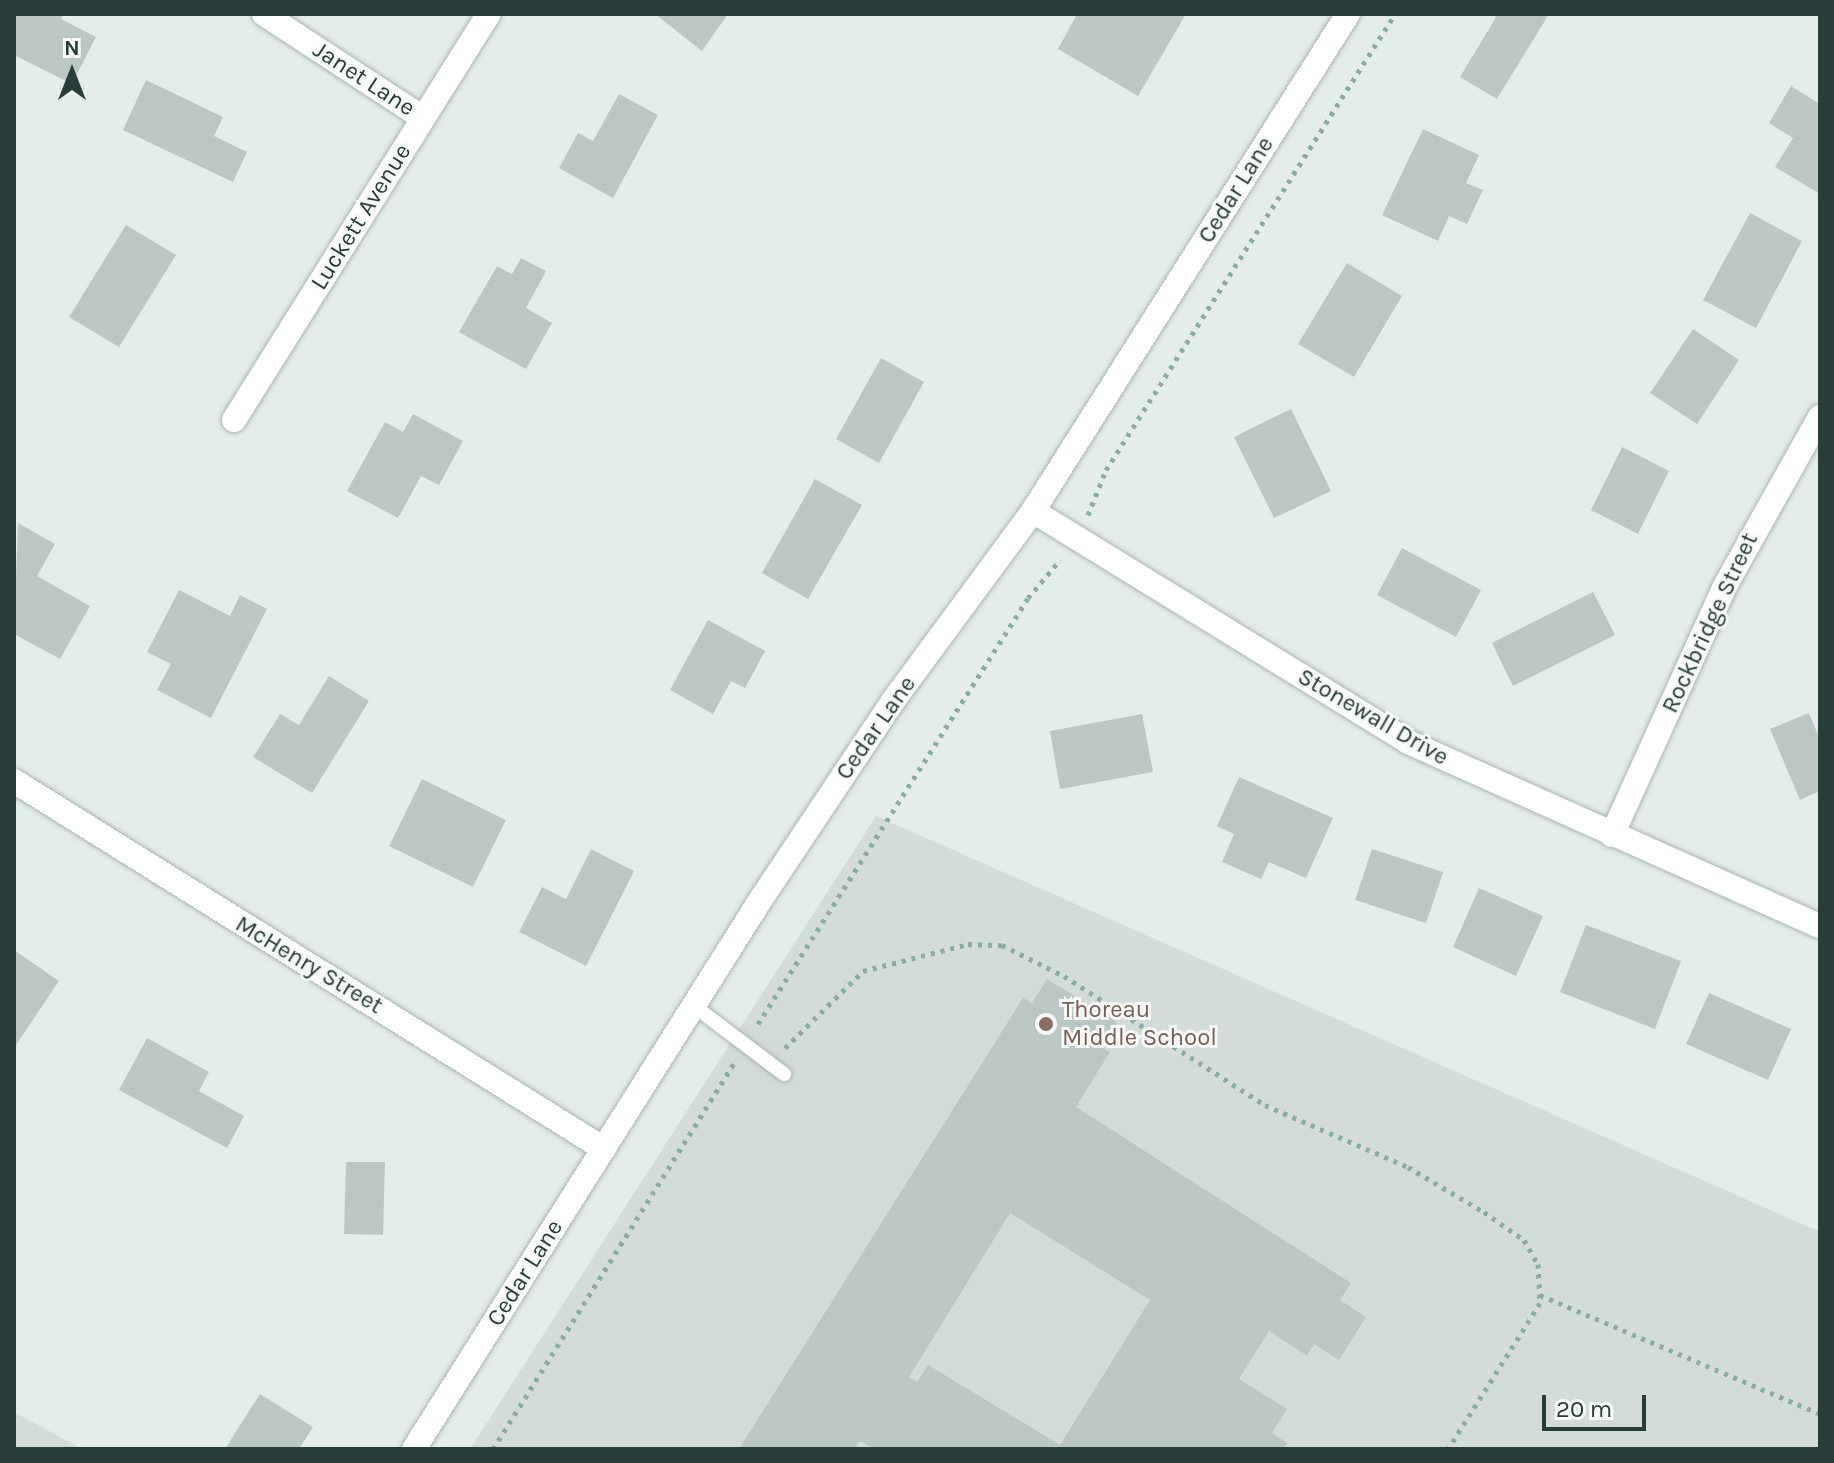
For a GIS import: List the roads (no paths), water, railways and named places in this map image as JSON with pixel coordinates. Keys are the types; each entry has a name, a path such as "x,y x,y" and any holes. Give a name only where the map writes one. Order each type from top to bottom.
{"street":[{"name":"Janet Lane","path":"264,14 423,118"},
{"name":"Luckett Avenue","path":"234,420 489,14"},
{"name":"Cedar Lane","path":"414,1449 694,1006 893,701 1033,511 1348,14"},
{"name":"Rockbridge Street","path":"1612,835 1725,586 1820,417"},
{"name":"Stonewall Drive","path":"1033,511 1408,742 1820,926"},
{"name":"McHenry Street","path":"14,781 604,1149"}],"lane":[{"path":"694,1006 784,1074"}],"place":[{"name":"Thoreau Middle School","path":"1046,1024"}]}
